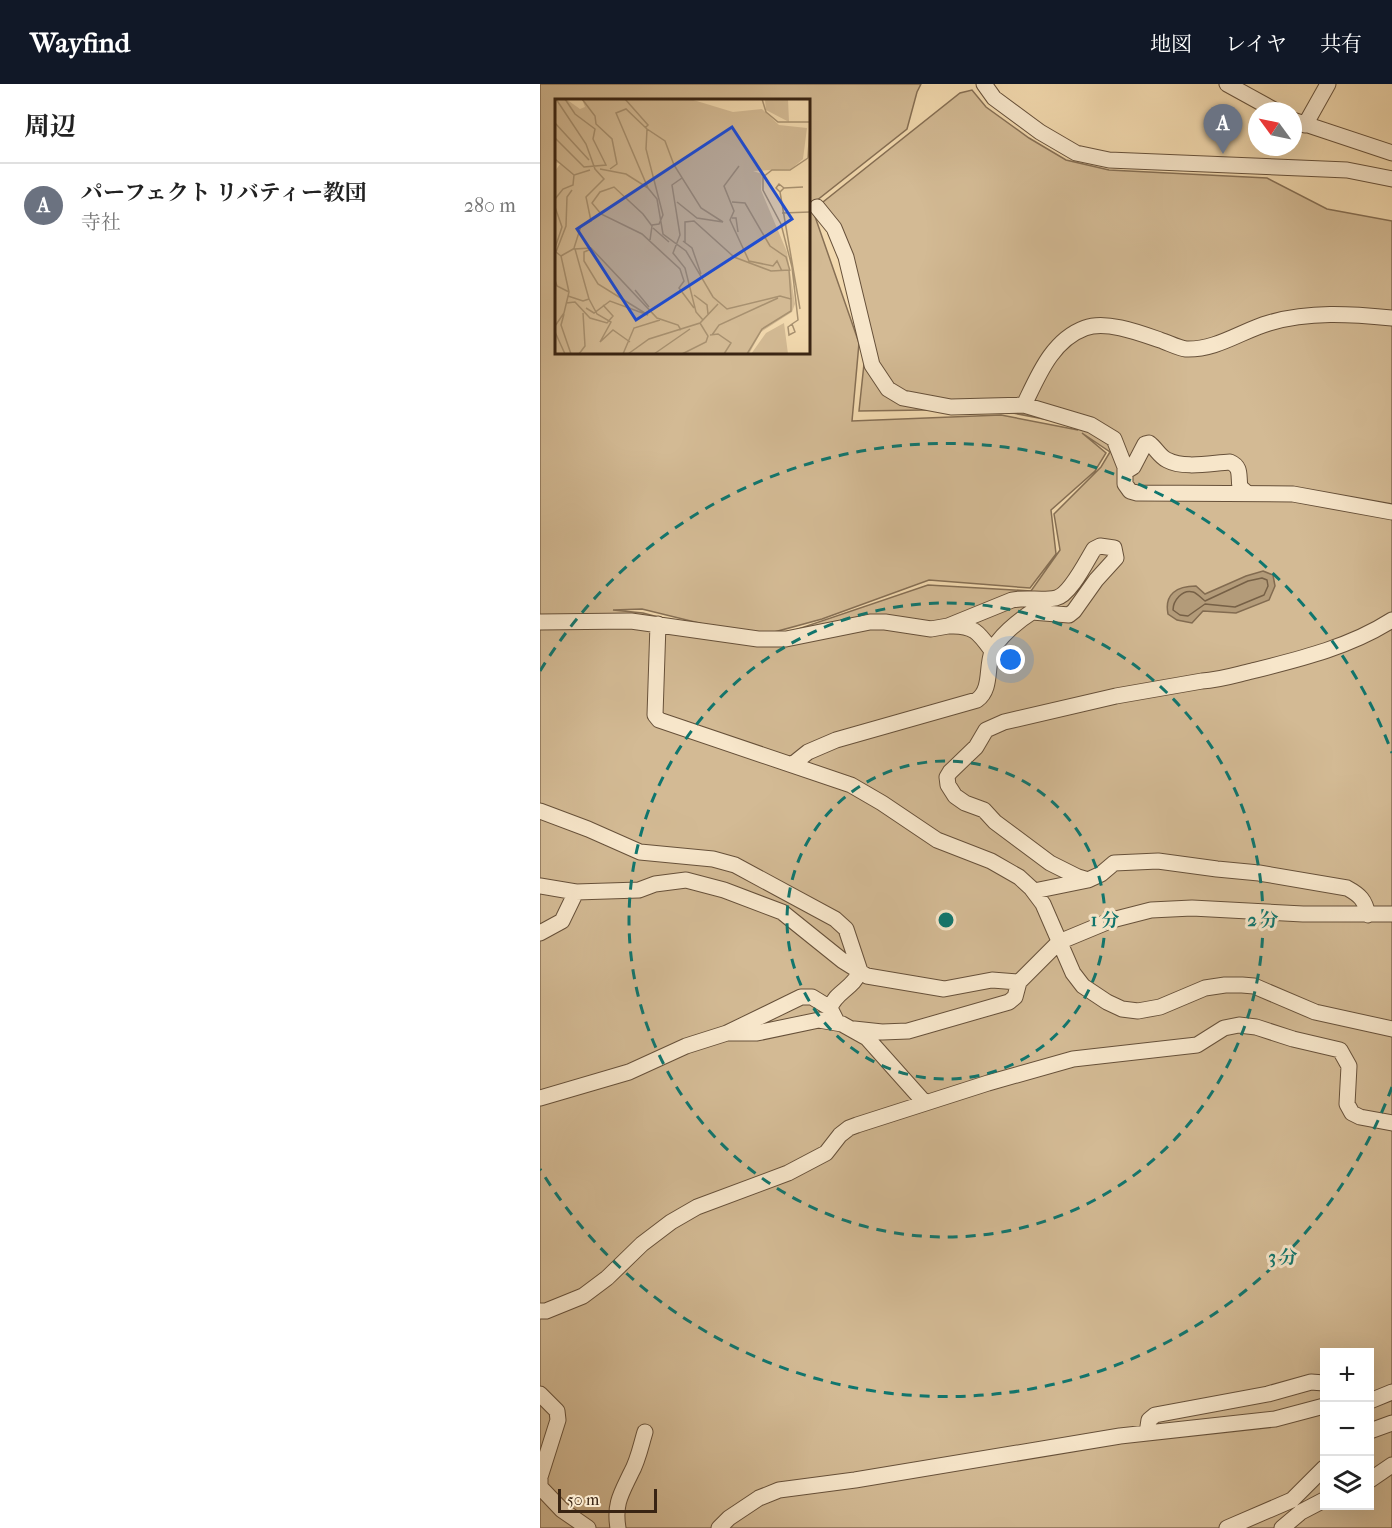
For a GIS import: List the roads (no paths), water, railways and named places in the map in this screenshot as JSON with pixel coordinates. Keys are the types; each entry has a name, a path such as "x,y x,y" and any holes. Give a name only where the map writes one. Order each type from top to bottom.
{"lane":[{"path":"984,84 994,98 1040,132 1076,153 1109,160 1347,170 1392,179"},
{"path":"1227,84 1260,102"},
{"path":"1302,119 1328,84"},
{"path":"1302,124 1392,153"},
{"path":"817,207 834,228 846,257 872,365 888,389 903,398 951,407 1024,405 1091,425 1114,439 1125,467 1125,484 1130,491 1137,493 1293,494 1392,512"},
{"path":"1024,405 1054,350 1066,337 1086,327 1110,326 1138,332 1183,349 1203,348 1222,343 1268,323 1312,315 1352,314 1392,318"},
{"path":"1125,472 1133,467 1141,450 1145,444 1149,443 1161,456 1178,464 1230,462 1234,464 1240,474 1240,487 1247,493"},
{"path":"793,764 808,753 836,740 977,700 983,696 992,651 1019,620 1032,612 1069,615 1112,563 1116,553 1114,548 1100,546 1094,549 1065,594 1056,598 1023,597 950,626"},
{"path":"982,637 996,606"},
{"path":"1088,880 1078,878 1050,863 995,822 984,810 955,796 948,786 947,777 950,772 976,747 986,730 1004,722 1116,696 1217,680 1263,668 1337,647 1392,620"},
{"path":"540,622 631,621 758,639 786,639 870,622 931,629 960,625 971,628 982,637 992,651"},
{"path":"658,624 655,716 659,720 851,785 937,840 991,861 1019,877 1034,891 1043,904 1073,973 1083,986 1107,1002 1122,1009 1138,1011 1160,1007 1205,988 1225,985 1254,986 1315,1012 1392,1029"},
{"path":"540,811 640,852 713,860 735,865 841,923 846,929 860,971 855,982 839,993 830,1008"},
{"path":"1034,891 1088,880 1101,874 1114,863 1158,861 1259,873 1347,888 1366,902 1368,915"},
{"path":"540,886 576,892 639,890 655,884 686,880 724,890 782,912 843,961 867,976 944,989 993,980 1019,982"},
{"path":"540,933 562,921 576,892"},
{"path":"854,1029 895,1032 927,1026 1009,1002 1015,997 1019,982 1059,942 1112,920 1151,910 1192,908 1392,914"},
{"path":"540,1098 629,1072 686,1046 727,1033 801,997 812,997 830,1008 837,1022"},
{"path":"727,1033 757,1033 819,1020 837,1022 854,1029 867,1038 926,1103"},
{"path":"540,1311 546,1311 583,1296 607,1278 642,1244 671,1222 697,1207 788,1173 826,1153 849,1128 1073,1059 1197,1045 1224,1028 1239,1025 1270,1030 1293,1039 1340,1050 1348,1066 1347,1104 1352,1113 1360,1117 1392,1123"},
{"path":"1147,1433 1149,1420 1155,1415 1268,1394 1311,1382 1320,1383"},
{"path":"1374,1390 1391,1392"},
{"path":"1374,1399 1391,1392"},
{"path":"540,1394 556,1411 558,1420 540,1477 540,1487 562,1510 588,1528"},
{"path":"719,1528 736,1522 759,1498 778,1490 855,1480 1147,1433 1275,1419 1320,1407"},
{"path":"1374,1430 1392,1423"},
{"path":"618,1528 618,1503 622,1489 632,1472 645,1432"},
{"path":"1374,1477 1392,1465"},
{"path":"1227,1528 1292,1500 1320,1472"},
{"path":"1282,1528 1301,1512 1320,1502"}],"water":[{"path":"1263,571 1273,575 1275,586 1269,600 1236,613 1203,611 1192,623 1177,620 1168,614 1168,601 1173,592 1196,586 1205,594"}],"place":[{"name":"パーフェクト リバティー教団","path":"1223,154"}]}
